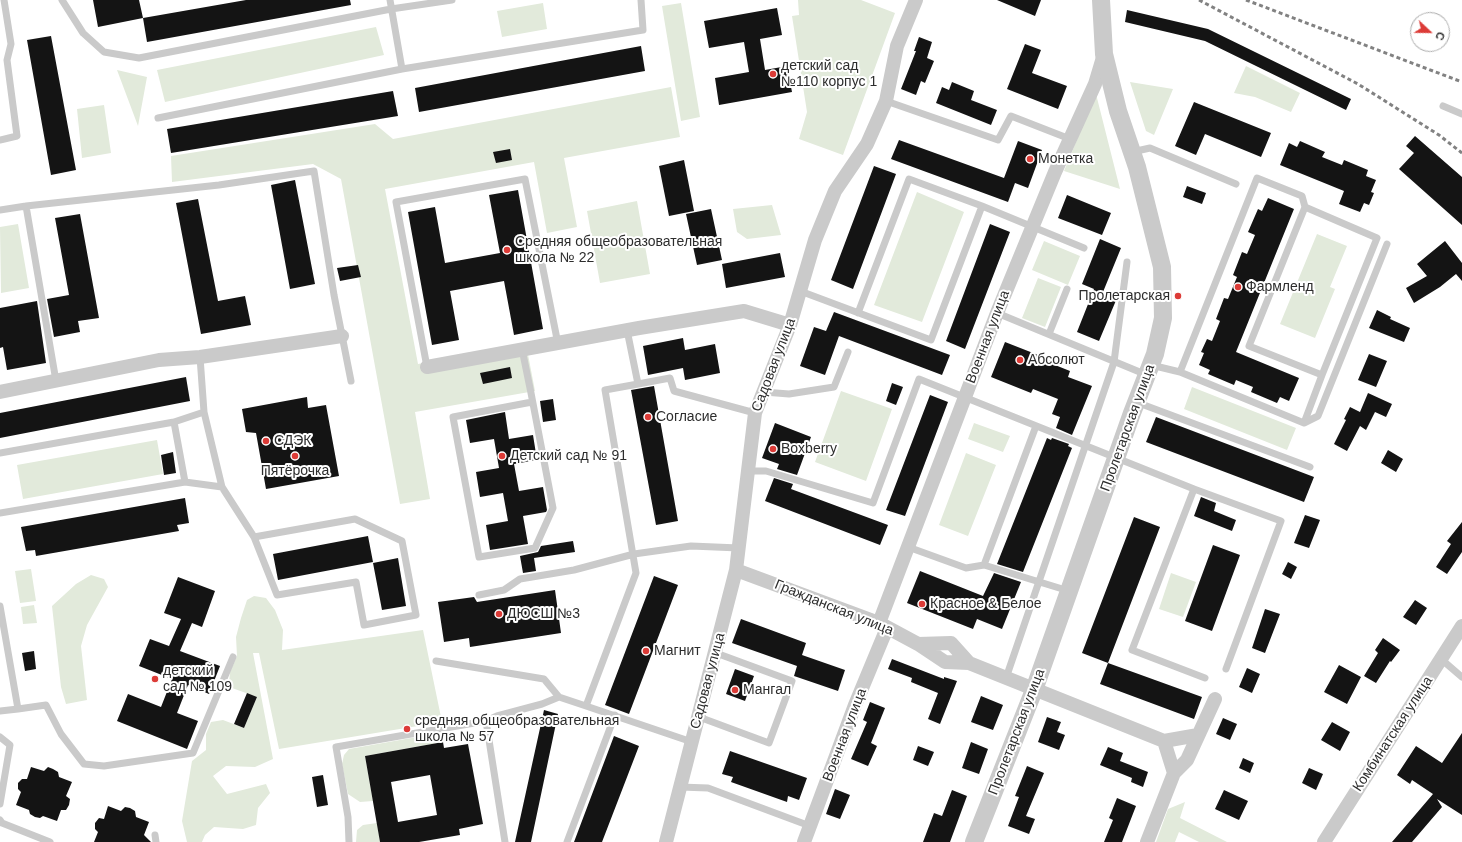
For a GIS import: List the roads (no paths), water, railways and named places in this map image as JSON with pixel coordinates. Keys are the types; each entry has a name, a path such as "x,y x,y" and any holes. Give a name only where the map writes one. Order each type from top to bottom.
{"street":[{"name":"Садовая улица","path":"666,842 716,653 736,570 755,413 790,325 815,240 835,191 867,144 886,101 897,46 916,0"},
{"name":"Пролетарская улица","path":"974,842 1034,690 1136,402 1149,370 1163,318 1162,267 1132,152 1118,111 1104,54 1101,0"},
{"name":"Военная улица","path":"804,842 883,626 908,547 965,396 1032,227 1095,84 1104,54"},
{"path":"427,367 522,349 558,344 627,330 744,311 790,325"},
{"path":"0,392 159,360 200,357 342,336"},
{"name":"Гражданская улица","path":"736,570 883,626 918,644 945,662 969,663 1164,741"},
{"name":"Комбинатская улица","path":"1324,842 1462,626"},
{"path":"918,644 951,643 969,663"},
{"path":"1147,842 1174,773 1187,760 1215,699"},
{"path":"1174,773 1164,741 1198,735"}],"lane":[{"path":"0,140 17,136 4,61 11,44 4,0"},
{"path":"62,0 83,33 104,52 139,58 391,9 452,0"},
{"path":"390,0 402,69"},
{"path":"158,118 402,69 643,30 641,0"},
{"path":"886,101 998,140 1011,116 1070,139"},
{"path":"1443,106 1462,114"},
{"path":"1132,152 1150,148 1236,184"},
{"path":"0,210 219,185 314,171 342,336 352,381"},
{"path":"1180,372 1257,178 1302,196 1305,207 1249,346 1322,375"},
{"path":"427,367 396,202 525,179 558,344"},
{"path":"858,313 909,179 982,206 1084,248"},
{"path":"26,206 56,381"},
{"path":"800,291 931,340 982,206"},
{"path":"1304,423 1377,238 1305,207"},
{"path":"997,313 1114,362 1149,370 1180,372 1304,423 1318,416 1387,244"},
{"path":"1006,678 1114,362 1127,262"},
{"path":"1049,334 1067,289"},
{"path":"627,330 638,384"},
{"path":"522,349 553,508 535,548 479,557 453,417 532,402"},
{"path":"764,392 789,394 834,387 848,352"},
{"path":"200,357 204,412 222,487 254,537 277,595 356,582 364,625 416,615 402,541 355,519 254,537"},
{"path":"586,706 636,573 634,554 605,390 670,378 674,391 755,413"},
{"path":"748,471 766,471 873,503 919,379 965,396 1117,459 1281,521 1226,670"},
{"path":"1136,402 1310,467"},
{"path":"0,453 174,422 204,412"},
{"path":"174,422 185,482"},
{"path":"984,565 1036,426"},
{"path":"0,514 185,482 222,487"},
{"path":"1194,489 1132,650 1205,678"},
{"path":"478,595 504,590 520,579 574,570 634,554 691,546 739,548"},
{"path":"908,547 966,568 984,565 1069,592"},
{"path":"0,606 18,709"},
{"path":"699,717 769,743 792,681 716,653"},
{"path":"0,712 46,705 61,734 84,764 104,766 193,753 233,657"},
{"path":"1441,659 1462,677"},
{"path":"436,661 544,679 559,697 692,742"},
{"path":"349,842 348,817 336,747 486,721 497,716 542,704 559,697"},
{"path":"567,842 615,715"},
{"path":"486,721 505,842"},
{"path":"0,737 10,745 0,804"},
{"path":"680,787 708,788 810,826"},
{"path":"0,820 2,823 50,842"}],"railway":[{"path":"1199,0 1358,84 1439,135 1462,153"},
{"path":"1246,0 1462,82"}],"place":[{"name":"детский сад №110 корпус 1","path":"773,74"},
{"name":"Монетка","path":"1030,159"},
{"name":"Средняя общеобразовательная школа № 22","path":"507,250"},
{"name":"Фармленд","path":"1238,287"},
{"name":"Пролетарская","path":"1178,296"},
{"name":"Абсолют","path":"1020,360"},
{"name":"Согласие","path":"648,417"},
{"name":"СДЭК","path":"266,441"},
{"name":"Boxberry","path":"773,449"},
{"name":"Пятёрочка","path":"295,456"},
{"name":"Детский сад № 91","path":"502,456"},
{"name":"Красное & Белое","path":"922,604"},
{"name":"ДЮСШ №3","path":"499,614"},
{"name":"Магнит","path":"646,651"},
{"name":"детский сад № 109","path":"155,679"},
{"name":"Мангал","path":"735,690"},
{"name":"средняя общеобразовательная школа № 57","path":"407,729"}]}
